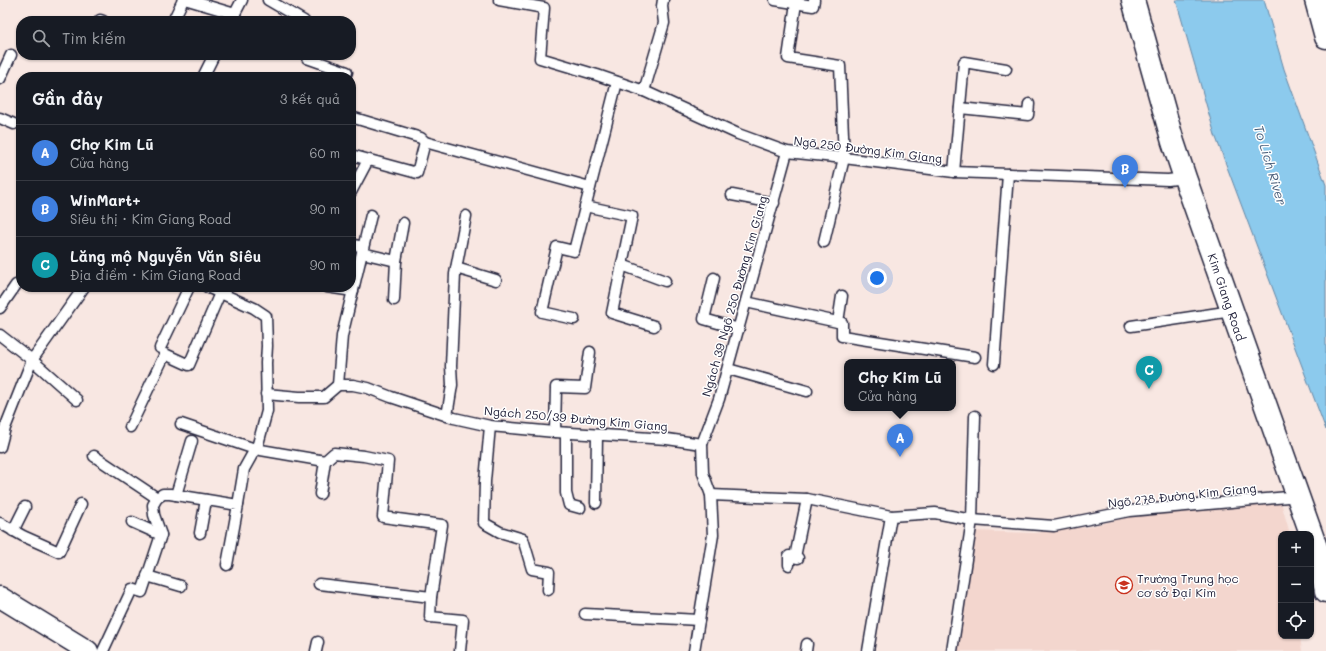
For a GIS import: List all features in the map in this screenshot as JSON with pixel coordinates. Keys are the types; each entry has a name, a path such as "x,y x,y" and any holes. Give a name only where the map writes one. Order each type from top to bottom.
{"main road":[{"name":"Kim Giang Road","path":"1133,0 1173,142 1318,553 1326,591"},
{"path":"1316,0 1326,37"}],"street":[{"path":"0,598 88,651"},
{"path":"0,615 28,615"}],"lane":[{"path":"175,16 183,0"},
{"path":"188,0 228,16"},
{"path":"234,16 242,0"},
{"path":"268,0 295,16"},
{"name":"Ngõ 250 Đường Kim Giang","path":"499,0 544,4 540,58 644,91 738,134 787,152 954,172 1168,180 1185,178"},
{"path":"644,91 664,23 662,6 663,0"},
{"path":"775,0 813,6 814,0"},
{"path":"796,3 788,58 840,66 844,158 824,242"},
{"path":"0,79 11,55"},
{"path":"206,72 212,60"},
{"path":"313,60 347,72"},
{"path":"954,172 964,62 1006,69"},
{"path":"574,319 542,312 557,247 574,251 617,82"},
{"path":"960,108 1028,115 1028,104"},
{"path":"0,118 14,124"},
{"path":"356,118 421,138 425,142 590,186"},
{"path":"356,156 417,172 425,142"},
{"name":"Ngách 39 Ngõ 250 Đường Kim Giang","path":"702,444 719,400 787,152"},
{"path":"356,183 368,160"},
{"path":"994,364 1008,174"},
{"path":"732,194 774,203"},
{"path":"585,206 632,216 612,313 654,326"},
{"path":"356,275 371,215"},
{"path":"447,416 452,384 451,366 456,268 466,216"},
{"path":"394,300 396,261 403,223"},
{"path":"356,246 396,261"},
{"path":"622,265 665,281"},
{"path":"456,268 496,280"},
{"path":"714,278 704,319 739,329"},
{"path":"0,308 16,285"},
{"path":"0,447 5,428 32,360 80,292"},
{"path":"160,348 187,292"},
{"path":"130,427 165,354 189,365 227,292 266,316 267,411 258,444 244,469 227,565"},
{"path":"266,394 299,397 324,396 338,385 342,336 352,292"},
{"path":"838,322 842,296"},
{"path":"746,302 842,323 842,336 975,357"},
{"path":"1131,326 1232,311"},
{"path":"0,335 32,360 77,400"},
{"path":"555,432 556,387 585,388 590,352"},
{"path":"728,369 807,391"},
{"name":"Ngách 250/39 Đường Kim Giang","path":"338,385 353,385 368,388 447,416 490,426 566,433 667,439 702,444"},
{"path":"952,651 972,520 975,416"},
{"path":"181,424 255,449 325,461"},
{"path":"490,426 485,481 484,523 500,532 523,539 532,569 548,572 548,590"},
{"path":"566,433 566,493 569,505 580,508"},
{"path":"596,503 597,435"},
{"path":"176,495 192,441"},
{"path":"694,651 713,535 711,495 702,473 702,444"},
{"path":"320,494 325,461 334,453 364,456 388,461 383,517 442,525 431,597 430,617 463,620 460,651"},
{"path":"94,456 156,498"},
{"path":"103,651 132,589 142,592 161,534 154,515 153,505 156,498 163,494 238,504"},
{"name":"Ngõ 278 Đường Kim Giang","path":"711,495 807,499 890,516 936,513 972,520 1054,526 1129,511 1298,497"},
{"path":"795,560 807,499"},
{"path":"200,533 206,500"},
{"path":"0,523 13,531 59,552 81,504"},
{"path":"13,531 25,507"},
{"path":"868,651 890,516"},
{"path":"132,522 161,534"},
{"path":"147,576 181,586"},
{"path":"319,584 431,597"},
{"path":"585,614 699,620"}],"shaded area":[{"name":"Trường Trung học cơ sở Đại Kim","path":"1281,502 1289,531 1278,531 1278,639 1300,639 1302,651 957,651 974,531 1034,533 1088,527 1141,514"}],"water":[{"name":"To Lich River","path":"1176,0 1264,0 1284,69 1326,185 1326,430 1215,135"}],"place":[{"name":"WinMart+","path":"1125,188"},
{"name":"Lăng mộ Nguyễn Văn Siêu","path":"1149,389"},
{"name":"Chợ Kim Lũ","path":"900,457"},
{"name":"Trường Trung học cơ sở Đại Kim","path":"1124,585"}]}
